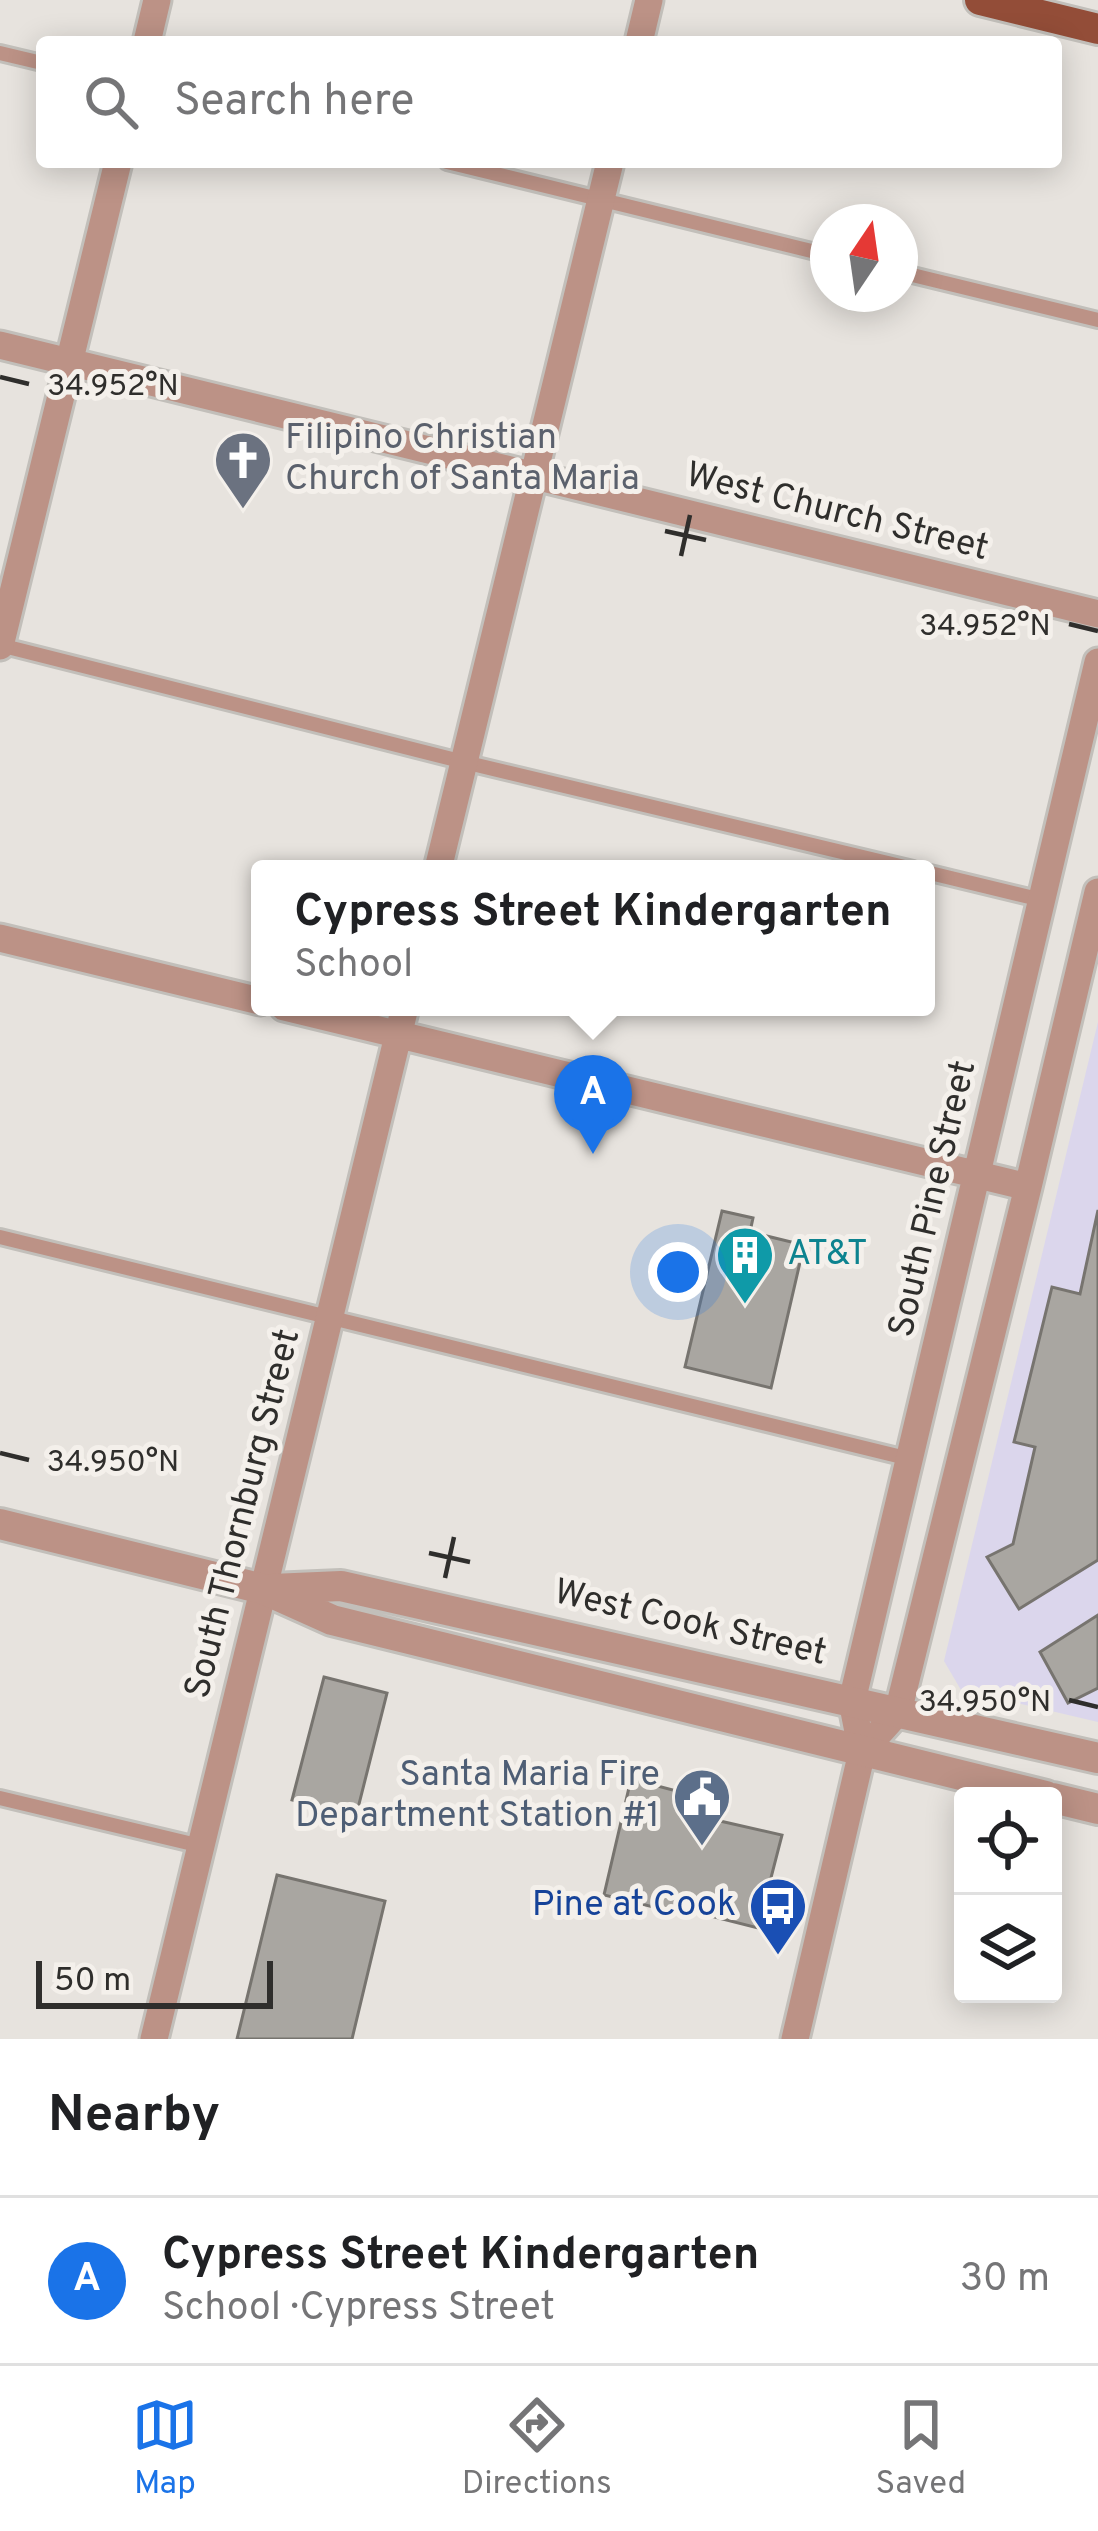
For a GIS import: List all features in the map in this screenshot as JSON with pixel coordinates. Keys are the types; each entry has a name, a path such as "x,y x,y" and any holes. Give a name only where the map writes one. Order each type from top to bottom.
{"main road":[{"path":"980,0 1098,29"}],"street":[{"path":"148,36 157,0"},
{"path":"640,36 649,0"},
{"path":"0,645 117,168"},
{"path":"440,860 609,168"},
{"name":"West Church Street","path":"0,345 1098,614"},
{"name":"South Pine Street","path":"795,2039 862,1752 852,1701 1098,662"},
{"name":"South Pine Street","path":"862,1752 898,1712 1093,933 1098,892"},
{"path":"0,938 251,999"},
{"path":"359,1016 401,1021 1028,1187"},
{"name":"South Thornburg Street","path":"154,2039 401,1021"},
{"name":"West Cook Street","path":"0,1524 263,1589 332,1620 1007,1787"},
{"name":"West Cook Street","path":"263,1589 341,1586 1098,1758"},
{"name":"West Cook Street","path":"1062,1800 1098,1808"}],"lane":[{"path":"0,53 36,62"},
{"path":"471,168 810,251"},
{"path":"918,276 1098,320"},
{"path":"0,645 875,860"},
{"path":"935,874 1042,900"},
{"path":"0,1237 910,1459"},
{"path":"0,1798 201,1846"}],"shaded area":[{"path":"1098,1022 1098,1722 961,1690 944,1661"}],"building":[{"path":"1098,1210 1098,1560 1019,1609 987,1557 1013,1544 1035,1447 1014,1442 1052,1287 1080,1294"},
{"name":"AT&T","path":"722,1211 753,1218 750,1232 804,1245 771,1388 685,1367"},
{"path":"1098,1615 1098,1688 1068,1703 1040,1652"},
{"path":"324,1677 387,1693 356,1816 292,1800"},
{"path":"631,1779 711,1800 707,1818 782,1835 758,1928 604,1895"},
{"path":"277,1875 385,1901 352,2039 237,2039"}],"place":[{"name":"Filipino Christian Church of Santa Maria","path":"243,511"},
{"name":"Cypress Street Kindergarten","path":"593,1154"},
{"name":"AT&T","path":"745,1306"},
{"name":"Santa Maria Fire Department Station #1","path":"702,1848"},
{"name":"Pine at Cook","path":"778,1957"}]}
